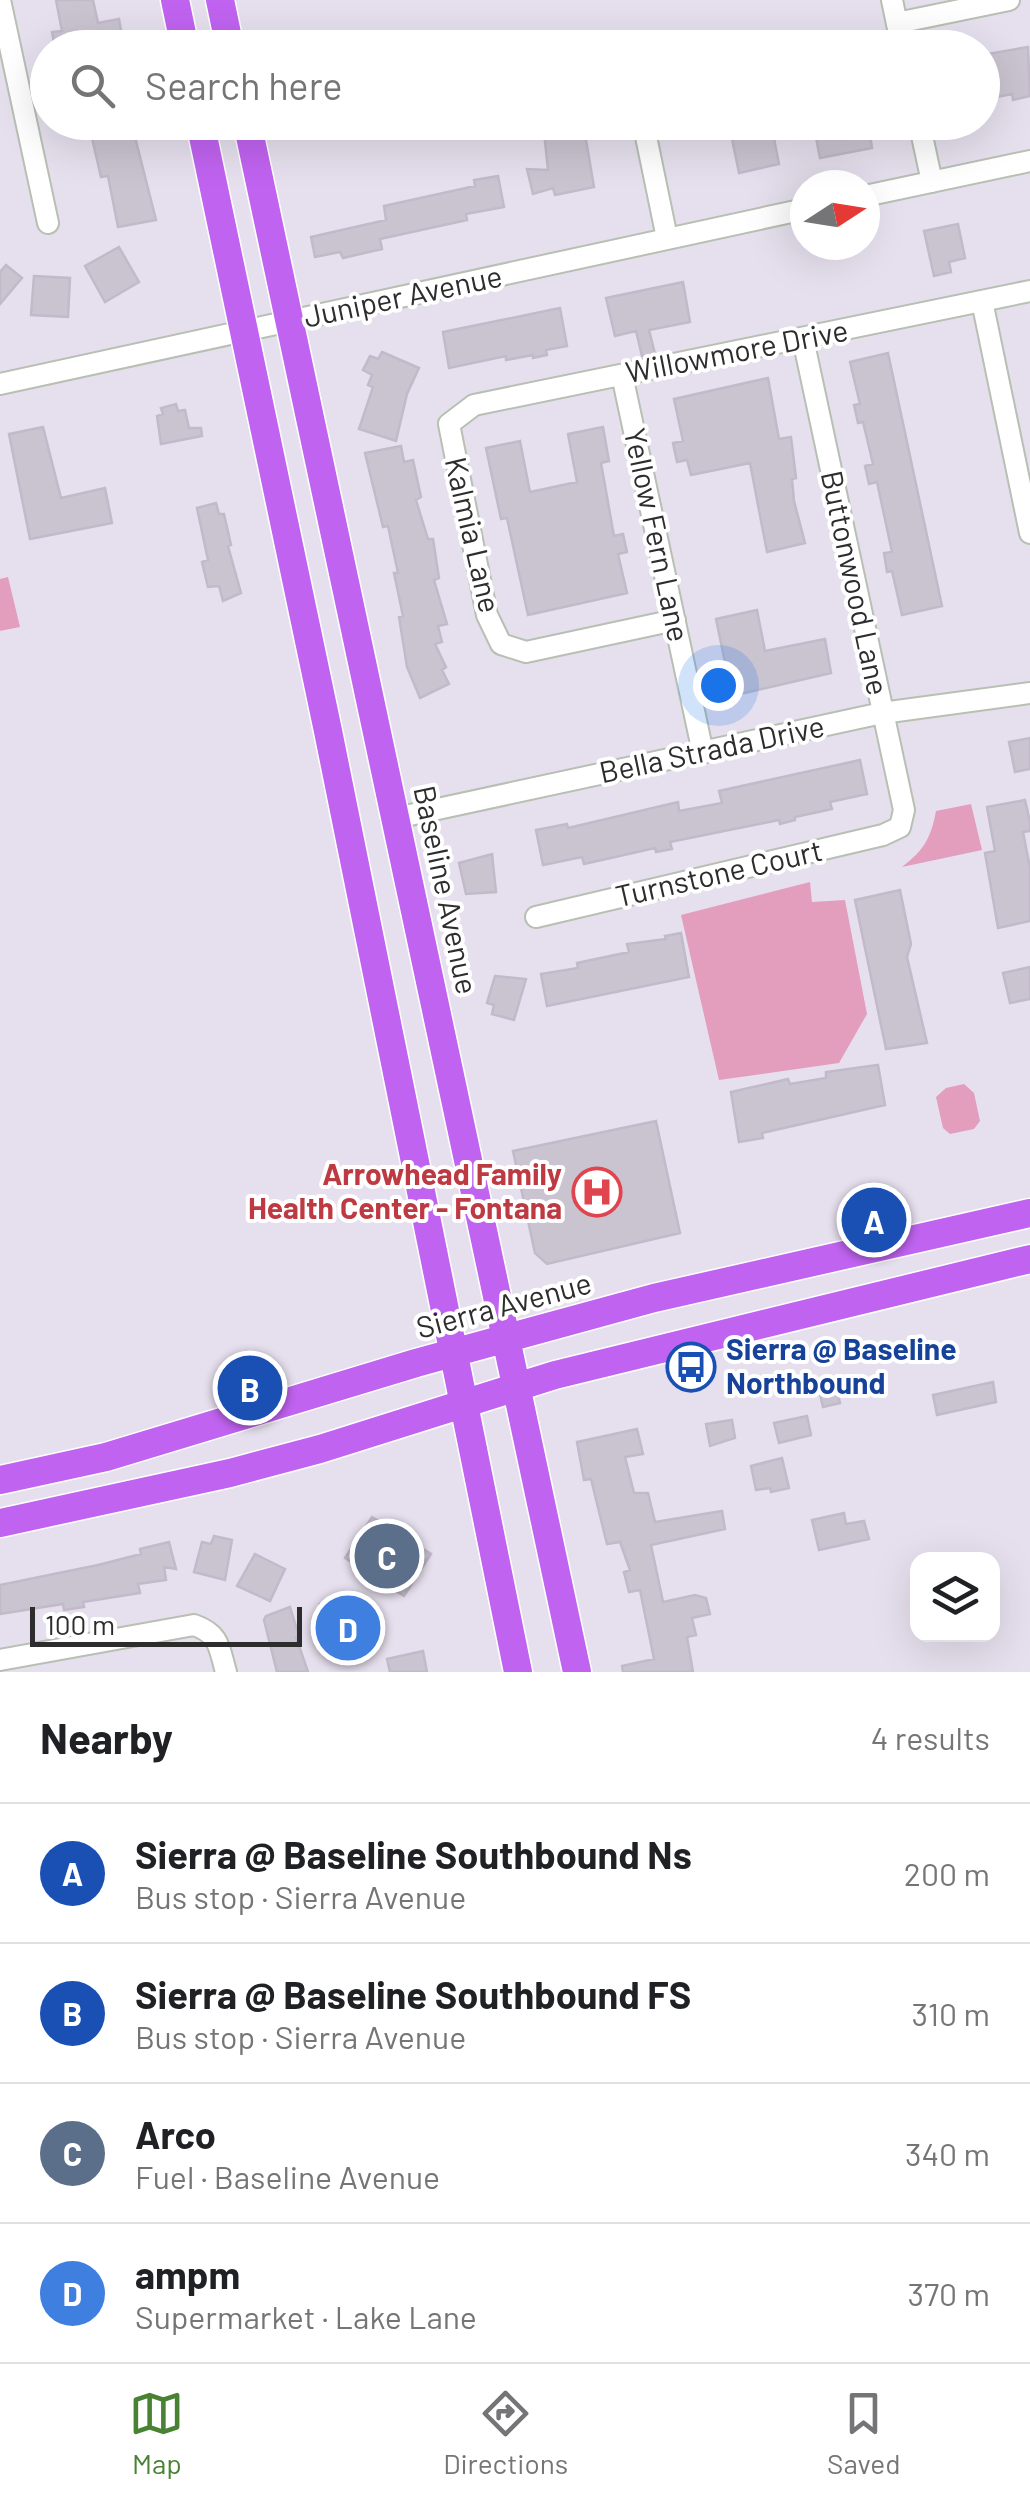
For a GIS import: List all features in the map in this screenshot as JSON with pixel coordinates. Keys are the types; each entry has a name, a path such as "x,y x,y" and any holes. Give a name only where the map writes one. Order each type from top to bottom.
{"main road":[{"path":"175,0 182,30"},
{"path":"220,0 226,30"},
{"path":"204,140 518,1672"},
{"name":"Baseline Avenue","path":"250,140 577,1672"},
{"name":"Sierra Avenue","path":"0,1480 106,1457 722,1280 1030,1213"},
{"path":"0,1523 230,1473 518,1387 1030,1259"}],"street":[{"path":"0,0 30,139"},
{"path":"892,0 898,30"},
{"path":"896,23 1008,0"},
{"path":"30,140 48,222"},
{"path":"646,140 667,238"},
{"path":"923,140 932,182"},
{"path":"880,193 1030,161"},
{"name":"Juniper Avenue","path":"0,384 790,212"},
{"name":"Willowmore Drive","path":"449,424 474,405 1030,291"},
{"path":"982,301 1030,533"},
{"name":"Buttonwood Lane","path":"803,339 904,810 900,827"},
{"name":"Yellow Fern Lane","path":"622,375 704,753"},
{"name":"Kalmia Lane","path":"449,424 487,615 501,644 526,652 675,620"},
{"name":"Bella Strada Drive","path":"396,818 882,713 1030,693"},
{"name":"Turnstone Court","path":"536,917 900,827"},
{"path":"0,1660 194,1625 209,1630 220,1642 226,1672"}],"shaded area":[{"path":"8,577 20,627 0,631 0,579"},
{"path":"971,804 982,850 902,867 925,843 936,811"},
{"path":"810,882 812,902 845,900 867,1014 839,1063 719,1080 681,915"},
{"path":"964,1084 974,1093 980,1121 974,1129 950,1134 943,1128 936,1097 946,1088"}],"building":[{"path":"56,0 93,0 98,23 119,19 121,30 62,30"},
{"path":"1028,47 1030,96 1013,100 1012,94 1000,96 1000,52"},
{"path":"92,140 136,140 156,220 118,227 108,176 101,177"},
{"path":"545,140 586,140 594,187 555,195 553,188 533,194 527,169 548,170"},
{"path":"732,140 774,140 779,164 739,173"},
{"path":"816,140 871,140 872,148 820,158"},
{"path":"498,176 504,207 466,214 467,220 380,239 382,249 343,258 340,252 315,257 311,237 386,220 384,206 475,186 474,180"},
{"path":"958,224 965,258 949,262 951,272 934,276 924,231"},
{"path":"119,247 139,282 105,302 85,266"},
{"path":"6,265 22,278 0,304 0,272"},
{"path":"34,276 70,278 68,317 31,315"},
{"path":"683,282 690,322 649,330 655,354 642,356 636,331 615,336 606,298"},
{"path":"560,308 567,346 546,350 547,355 533,358 506,360 506,356 449,368 443,332"},
{"path":"382,352 419,368 407,394 396,441 359,429 373,387 368,385 372,375 363,370 370,356 378,359"},
{"path":"888,353 942,606 902,615 892,571 887,572 884,553 892,552 877,482 869,484 865,466 873,464 863,422 858,423 854,405 860,404 850,362"},
{"path":"768,378 779,439 791,437 796,478 792,479 794,501 805,543 767,552 750,463 691,475 687,460 677,462 673,443 683,441 674,399"},
{"path":"176,404 178,411 185,410 189,428 201,428 202,436 161,444 157,416 163,414 161,408"},
{"path":"43,427 61,498 105,488 112,523 30,539 9,434"},
{"path":"603,427 609,461 601,463 614,536 623,534 627,552 618,554 627,593 528,615 507,518 501,519 486,448 520,441 530,492 577,482 568,434"},
{"path":"401,446 404,462 413,460 421,497 416,500 428,539 433,539 439,578 434,580 447,624 438,626 442,642 435,644 449,684 420,698 407,667 399,617 403,616 394,573 398,573 388,526 383,527 365,453"},
{"path":"216,503 219,514 224,514 241,593 223,601 219,586 208,587 202,562 208,560 197,508"},
{"path":"757,610 765,651 825,639 831,673 732,696 716,619"},
{"path":"1030,738 1030,769 1015,772 1009,742"},
{"path":"860,760 867,794 830,802 832,809 780,824 779,820 670,842 672,849 656,852 655,848 584,864 582,857 543,865 536,830 567,824 568,828 678,802 679,811 722,803 719,791"},
{"path":"1025,800 1030,822 1030,831 1023,832 1030,868 1030,921 998,928 985,853 995,851 987,807"},
{"path":"492,854 496,892 466,894 459,863"},
{"path":"900,890 911,944 907,957 927,1043 886,1049 855,900"},
{"path":"681,933 689,977 547,1006 541,974 578,968 577,963 629,952 627,944"},
{"path":"1030,967 1030,999 1010,1003 1003,973"},
{"path":"495,976 526,979 514,1020 492,1014 494,1005 487,1003"},
{"path":"878,1065 885,1105 762,1133 763,1138 739,1142 731,1092 788,1079 790,1084 826,1078 826,1072"},
{"name":"Arrowhead Family Health Center - Fontana","path":"656,1121 680,1233 547,1264 535,1253 513,1151"},
{"path":"993,1382 996,1402 937,1415 933,1395"},
{"path":"836,1386 840,1403 823,1407 819,1390"},
{"path":"807,1416 811,1435 779,1443 774,1423"},
{"path":"732,1420 735,1438 710,1446 706,1424"},
{"path":"637,1429 643,1454 625,1457 634,1493 648,1493 655,1522 722,1511 725,1529 651,1545 663,1602 695,1595 706,1598 710,1614 692,1618 696,1635 687,1637 693,1672 623,1672 622,1666 654,1659 640,1590 629,1592 624,1572 630,1570 620,1542 607,1544 591,1479 584,1480 577,1442"},
{"path":"782,1458 789,1488 756,1490 751,1466"},
{"path":"844,1513 846,1524 864,1521 869,1539 819,1550 812,1520"},
{"path":"372,1517 431,1554 404,1596 345,1558"},
{"path":"214,1536 232,1540 225,1580 194,1572 202,1542 211,1544"},
{"path":"169,1542 176,1569 164,1567 166,1580 138,1584 140,1593 83,1602 84,1607 64,1610 63,1604 0,1614 0,1585 98,1565"},
{"path":"255,1554 285,1569 270,1601 237,1586"},
{"path":"353,1598 368,1611 373,1645 331,1652 320,1604"},
{"path":"290,1607 308,1672 277,1672 264,1620"},
{"path":"423,1651 427,1672 390,1672 387,1659"}],"place":[{"name":"Arrowhead Family Health Center - Fontana","path":"597,1192"},
{"name":"Sierra @ Baseline Southbound Ns","path":"874,1220"},
{"name":"Sierra @ Baseline Northbound","path":"691,1367"},
{"name":"Sierra @ Baseline Southbound FS","path":"250,1388"},
{"name":"Arco","path":"387,1556"},
{"name":"ampm","path":"348,1628"}]}
